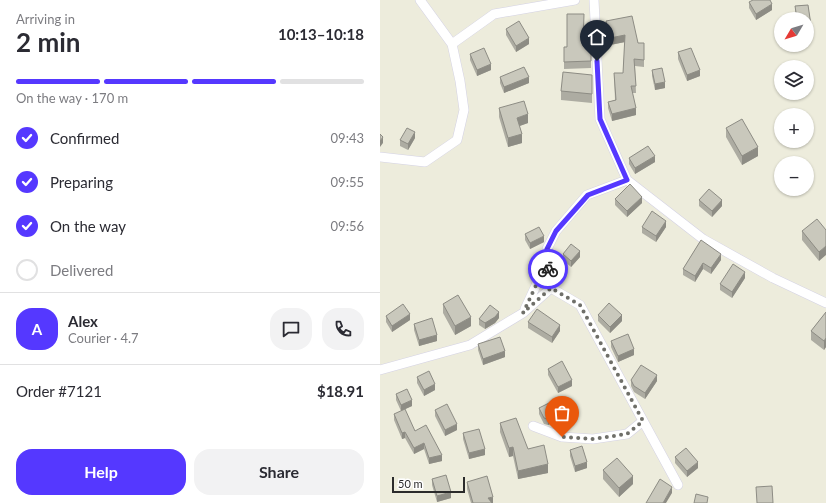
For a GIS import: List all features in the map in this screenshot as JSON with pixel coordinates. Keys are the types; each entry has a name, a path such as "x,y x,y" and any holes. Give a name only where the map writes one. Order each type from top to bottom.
{"street":[{"path":"380,157 425,162 458,140 464,110 460,81 452,44 420,0"},
{"path":"452,44 494,14 575,0"},
{"path":"594,0 600,119 627,180 702,239 773,278 826,303"},
{"path":"523,313 539,279 550,266 550,259 547,249 556,231 588,195 627,180"},
{"path":"380,370 470,345 523,313 551,288 580,305 678,485"},
{"path":"533,426 562,437 593,439 627,434 643,421"}],"building":[{"path":"753,0 770,0 772,4 756,14 749,2"},
{"path":"808,5 809,12 796,12 795,6"},
{"path":"567,14 584,14 583,46 591,46 591,61 564,62 564,47 567,47"},
{"path":"632,16 638,43 644,43 644,60 634,59 636,86 631,86 636,108 612,114 608,102 616,100 614,73 623,73 625,35 610,38 606,21"},
{"path":"519,21 529,38 516,46 506,29"},
{"path":"484,48 491,64 477,70 470,54"},
{"path":"691,48 700,70 687,75 678,52"},
{"path":"524,67 529,77 504,87 500,77"},
{"path":"662,68 665,82 655,84 652,70"},
{"path":"563,72 592,75 592,94 561,91"},
{"path":"524,101 528,114 517,118 522,134 508,138 499,108"},
{"path":"742,119 758,147 742,156 726,128"},
{"path":"407,128 415,132 408,144 400,140"},
{"path":"380,134 383,137 380,141"},
{"path":"648,146 655,156 635,168 629,158"},
{"path":"630,184 642,197 627,211 615,199"},
{"path":"709,189 722,200 712,211 699,200"},
{"path":"652,211 666,221 656,236 642,227"},
{"path":"817,219 826,230 826,246 819,252 802,231"},
{"path":"539,227 544,236 530,243 525,234"},
{"path":"701,240 721,254 711,268 703,263 695,276 683,269"},
{"path":"571,244 580,251 571,261 563,254"},
{"path":"733,264 745,272 732,292 720,284"},
{"path":"458,295 471,317 455,326 443,304"},
{"path":"609,303 622,315 610,327 598,315"},
{"path":"403,304 410,314 392,326 386,316"},
{"path":"490,305 499,312 495,317 485,323 479,319"},
{"path":"537,309 560,325 552,337 528,322"},
{"path":"826,312 826,338 824,341 811,331"},
{"path":"432,318 437,335 419,340 414,324"},
{"path":"628,334 634,349 618,356 611,341"},
{"path":"500,337 505,351 483,359 478,344"},
{"path":"562,361 572,380 558,387 548,369"},
{"path":"641,365 657,375 645,393 634,386 631,380"},
{"path":"429,371 435,384 424,390 417,377"},
{"path":"407,389 412,400 401,405 396,394"},
{"path":"557,399 564,411 548,419 544,418 539,408"},
{"path":"447,404 457,424 445,430 435,410"},
{"path":"405,409 415,431 426,425 442,455 429,458 424,443 414,448 405,432 402,433 394,414"},
{"path":"516,418 528,449 544,445 548,464 518,471 513,447 509,448 500,423"},
{"path":"479,429 485,449 469,453 463,433"},
{"path":"582,446 587,462 575,466 570,450"},
{"path":"686,448 698,462 687,471 675,457"},
{"path":"617,458 633,476 619,488 603,470"},
{"path":"446,475 451,492 437,496 432,479"},
{"path":"487,476 493,497 488,498 492,503 473,503 467,482"},
{"path":"660,479 672,487 663,503 646,503"},
{"path":"772,486 773,503 757,503 756,487"},
{"path":"696,494 708,497 707,503 694,503"}],"way so far":[{"path":"548,269 539,279 523,313 551,288 580,305 643,421 627,434 593,439 562,437"}],"route":[{"path":"548,269 550,266 550,259 547,249 556,231 588,195 627,180 600,119 597,61"}]}
